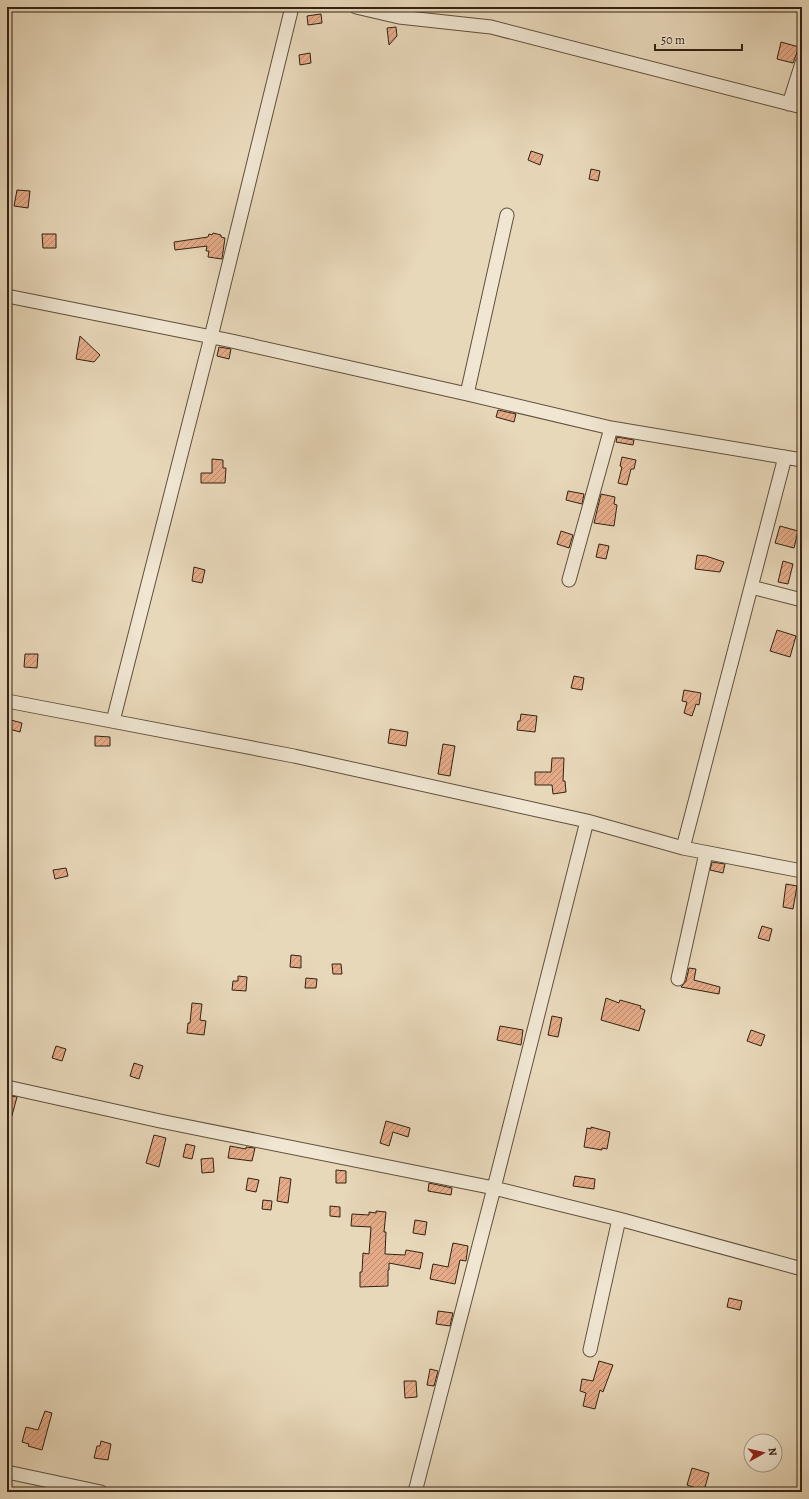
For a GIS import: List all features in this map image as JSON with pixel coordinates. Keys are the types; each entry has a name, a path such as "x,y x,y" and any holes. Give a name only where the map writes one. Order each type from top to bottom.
{"street":[{"path":"113,721 211,337 292,7"},
{"path":"356,7 399,17 491,27 796,106 802,63"},
{"path":"467,394 507,215"},
{"path":"7,296 211,337 467,394 611,428 802,460"},
{"path":"569,580 611,428"},
{"path":"683,848 785,457"},
{"path":"751,587 802,600"},
{"path":"7,700 294,756 586,822 683,848 802,871"},
{"path":"415,1492 494,1188 586,822"},
{"path":"678,979 706,853"},
{"path":"7,1088 160,1121 494,1188 619,1219 802,1269"},
{"path":"590,1350 619,1219"},
{"path":"7,1472 101,1492"}],"building":[{"path":"321,14 322,23 308,25 307,16"},
{"path":"396,27 397,36 389,45 387,28"},
{"path":"781,42 799,47 793,63 777,59"},
{"path":"310,53 311,63 300,65 299,55"},
{"path":"531,151 543,155 540,165 528,160"},
{"path":"591,169 600,171 598,181 589,179"},
{"path":"17,190 30,191 28,208 14,206"},
{"path":"213,233 221,235 221,237 225,238 222,259 208,257 209,251 206,251 207,246 175,250 174,242 208,237 209,234 212,235"},
{"path":"42,234 56,234 56,248 43,248"},
{"path":"80,336 100,355 94,362 76,359"},
{"path":"219,347 231,349 229,359 217,356"},
{"path":"498,410 516,414 514,422 496,417"},
{"path":"617,437 634,440 633,445 616,442"},
{"path":"622,457 636,460 634,469 631,469 627,485 618,483 622,467 620,466"},
{"path":"212,459 223,460 223,468 226,468 225,483 201,483 201,473 212,473"},
{"path":"568,491 584,494 582,504 566,500"},
{"path":"601,494 615,497 614,504 617,505 614,526 594,523"},
{"path":"780,526 798,531 794,548 775,543"},
{"path":"561,531 573,535 569,548 557,544"},
{"path":"599,544 609,546 606,559 596,557"},
{"path":"697,555 706,556 724,562 720,572 695,569"},
{"path":"783,561 793,564 788,584 778,582"},
{"path":"194,567 205,570 202,583 192,581"},
{"path":"777,630 796,636 790,657 770,651"},
{"path":"25,654 38,654 37,668 24,667"},
{"path":"574,676 584,678 582,690 571,688"},
{"path":"684,690 701,693 699,705 696,704 692,716 684,713 687,702 682,701"},
{"path":"521,714 537,716 535,732 517,730 518,721 520,721"},
{"path":"11,720 22,723 20,732 9,729"},
{"path":"390,729 408,732 406,746 388,743"},
{"path":"95,736 110,737 110,746 95,746"},
{"path":"443,744 455,746 450,776 438,774"},
{"path":"552,758 564,758 563,781 565,781 566,792 553,794 552,785 535,785 535,772 551,772"},
{"path":"712,862 725,864 723,873 710,870"},
{"path":"66,868 68,876 55,879 53,870"},
{"path":"786,884 797,886 793,909 783,907"},
{"path":"762,926 772,929 769,941 758,938"},
{"path":"291,955 301,956 301,968 290,967"},
{"path":"332,964 341,964 342,974 333,974"},
{"path":"689,968 696,969 694,980 720,987 719,994 681,987 686,981"},
{"path":"238,976 247,977 246,991 232,990 233,981 238,981"},
{"path":"306,978 317,979 316,988 305,988"},
{"path":"606,998 619,1003 620,1000 641,1006 640,1008 645,1010 639,1031 601,1020"},
{"path":"192,1003 202,1004 200,1020 206,1021 204,1035 187,1033 188,1023 190,1023"},
{"path":"552,1016 562,1018 558,1037 548,1035"},
{"path":"500,1026 523,1030 521,1045 497,1040"},
{"path":"751,1030 765,1035 761,1046 747,1041"},
{"path":"56,1046 66,1049 62,1061 52,1058"},
{"path":"134,1063 143,1066 139,1079 130,1076"},
{"path":"7,1095 17,1097 10,1123 7,1123"},
{"path":"386,1121 410,1128 408,1137 393,1132 389,1146 380,1143"},
{"path":"591,1127 610,1132 607,1149 602,1148 602,1150 584,1147 587,1128 591,1129"},
{"path":"154,1135 166,1138 159,1167 146,1163"},
{"path":"186,1144 195,1146 192,1159 183,1157"},
{"path":"230,1146 246,1149 246,1147 255,1148 252,1161 228,1158"},
{"path":"213,1158 214,1172 202,1173 201,1159"},
{"path":"336,1170 346,1171 346,1183 336,1183"},
{"path":"575,1176 595,1179 594,1189 573,1186"},
{"path":"280,1177 291,1179 288,1203 277,1201"},
{"path":"248,1178 259,1180 256,1192 246,1190"},
{"path":"429,1183 452,1188 451,1195 428,1191"},
{"path":"263,1200 272,1201 271,1210 262,1209"},
{"path":"330,1206 340,1207 340,1217 330,1216"},
{"path":"376,1211 386,1212 384,1232 386,1232 385,1254 405,1255 406,1250 423,1253 420,1269 389,1263 388,1286 360,1287 360,1272 362,1272 363,1253 369,1254 371,1227 351,1226 352,1214 369,1215 369,1212 376,1213"},
{"path":"415,1220 427,1222 425,1235 413,1233"},
{"path":"453,1243 468,1246 466,1261 460,1260 455,1284 430,1279 433,1264 448,1267"},
{"path":"729,1298 742,1301 740,1310 727,1307"},
{"path":"438,1311 453,1313 450,1326 436,1324"},
{"path":"599,1361 613,1365 603,1392 600,1390 595,1409 583,1406 586,1393 580,1391 582,1379 593,1381"},
{"path":"430,1369 438,1371 434,1386 427,1385"},
{"path":"404,1381 416,1381 417,1397 405,1398"},
{"path":"45,1411 52,1413 42,1450 28,1446 29,1444 22,1442 26,1427 38,1430"},
{"path":"101,1441 111,1444 108,1460 94,1458 97,1446 100,1446"},
{"path":"692,1468 709,1473 704,1491 687,1485"}]}
